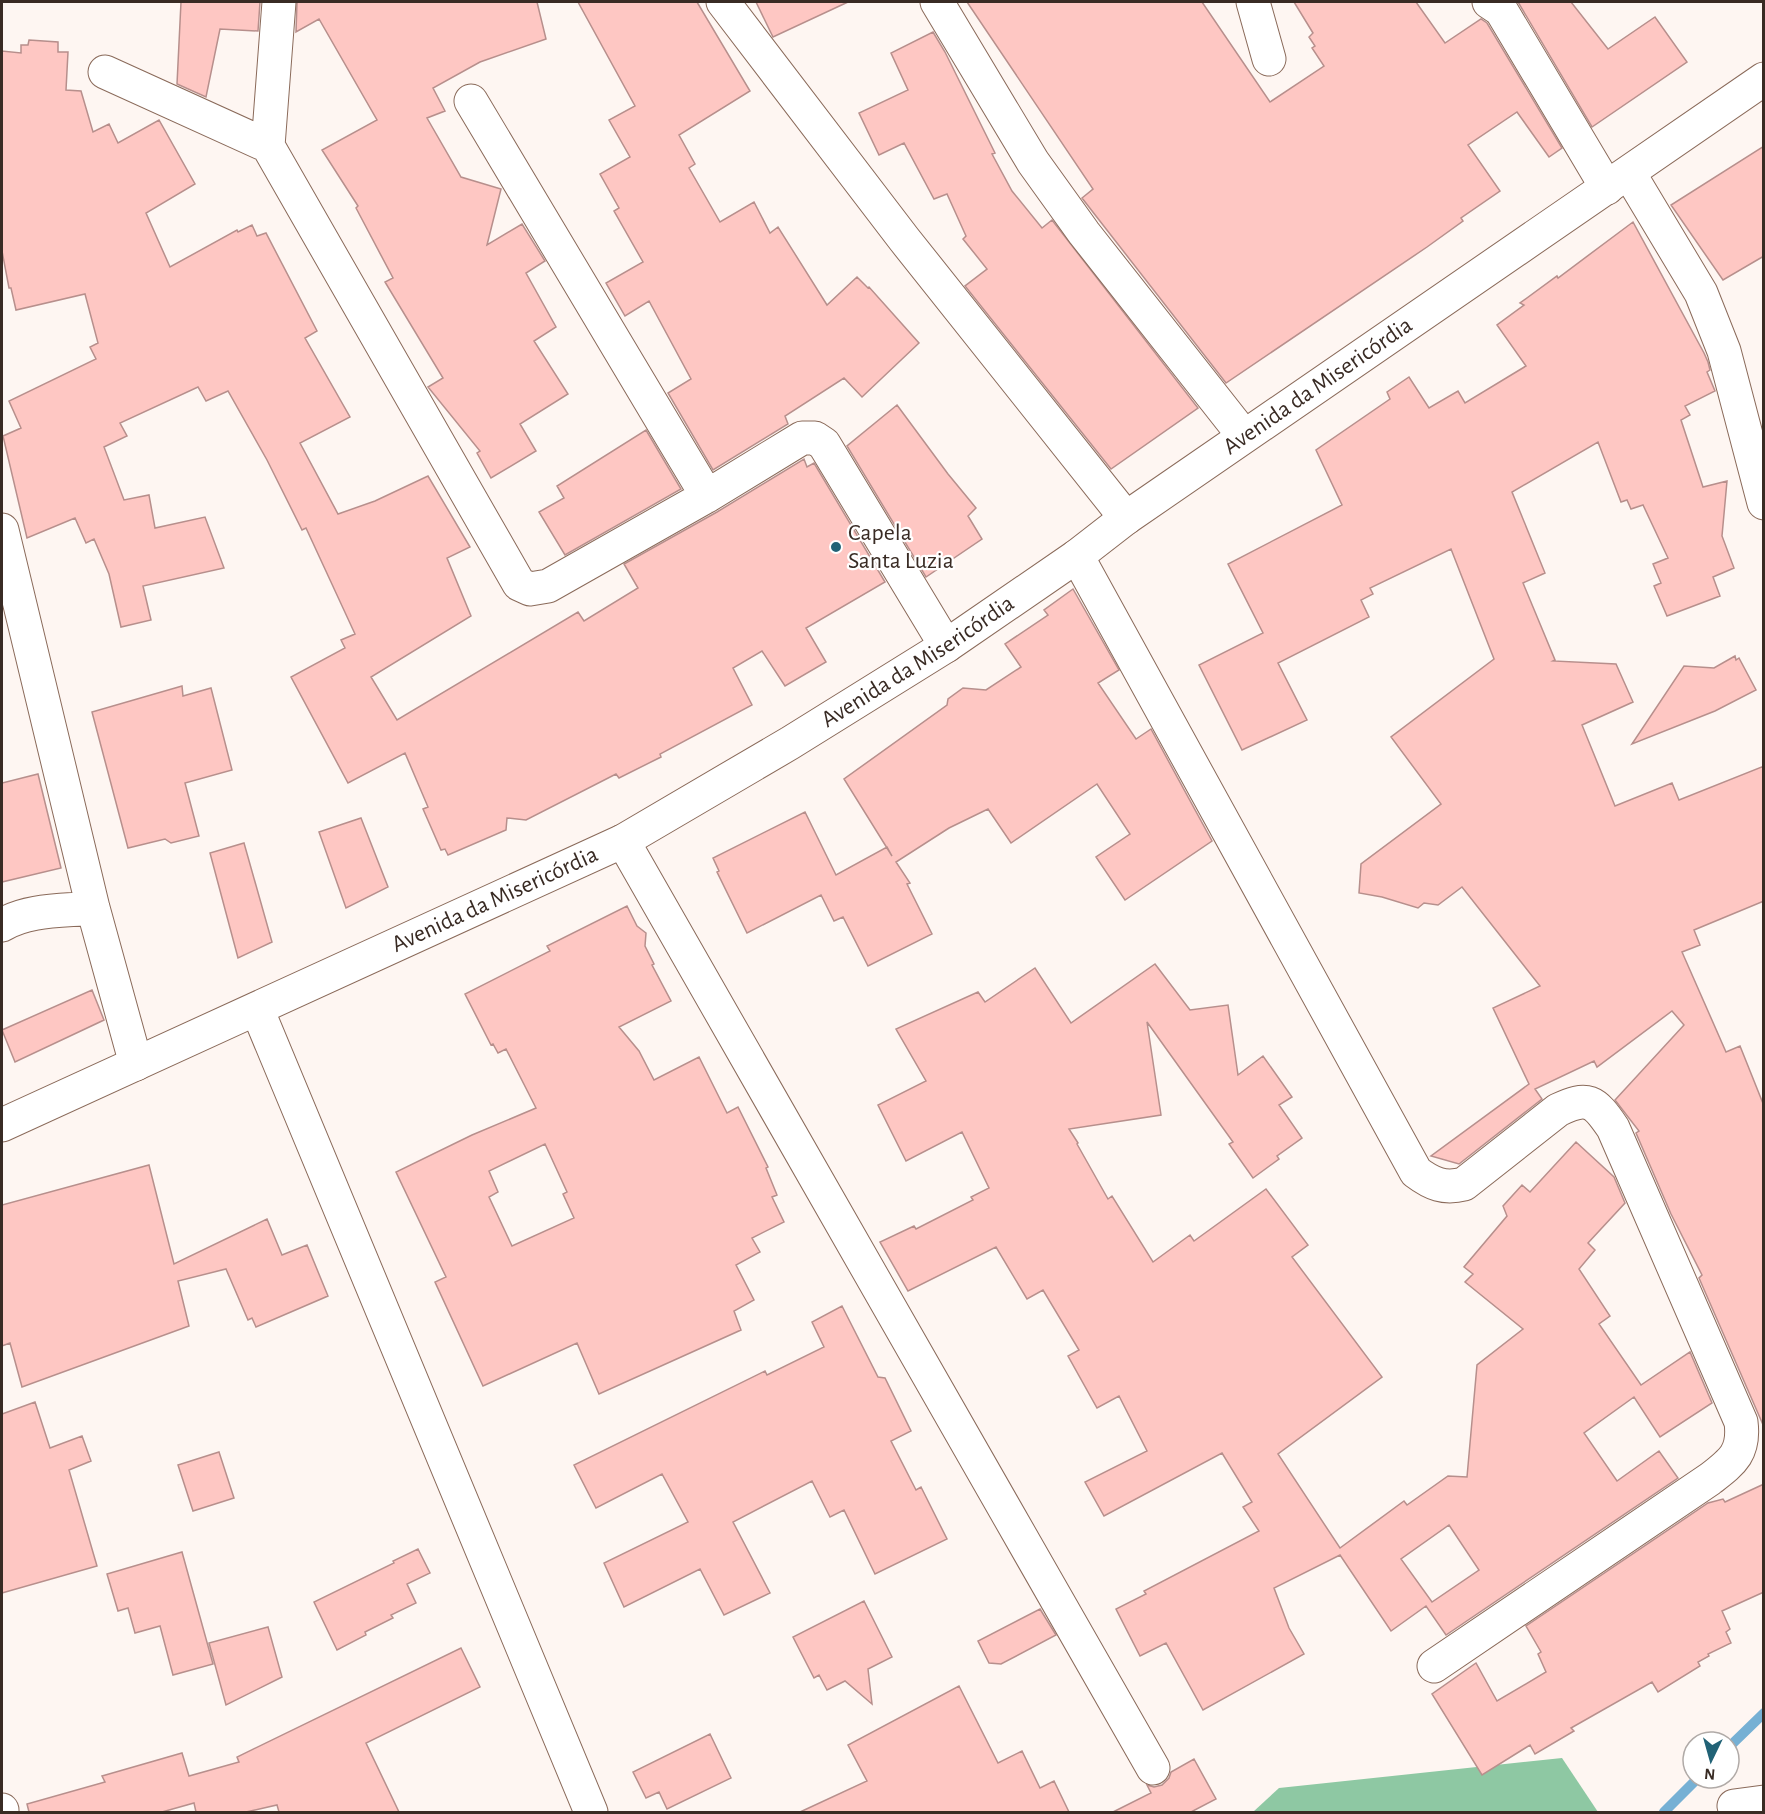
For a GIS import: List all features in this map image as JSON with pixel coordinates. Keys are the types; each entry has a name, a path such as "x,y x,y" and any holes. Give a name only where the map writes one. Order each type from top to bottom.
{"street":[{"path":"279,2 268,146 519,584 530,589 548,586 802,438 815,438 824,444 946,646"},
{"path":"723,2 904,239 1126,518"},
{"path":"937,2 1033,162 1084,233 1244,436"},
{"path":"1253,2 1269,59"},
{"path":"1489,2 1501,10 1618,180 1701,293 1724,351 1764,503"},
{"path":"105,72 268,146"},
{"name":"Avenida da Misericórdia","path":"2,1125 623,841 790,743 946,646 1077,556 1126,518 1244,436 1764,79"},
{"path":"471,101 706,496"},
{"path":"2,530 93,908 136,1065"},
{"path":"1077,556 1416,1172 1430,1182 1442,1186 1453,1187 1464,1184 1558,1110 1575,1102 1587,1101 1596,1105 1613,1128 1741,1422 1743,1437 1739,1450 1730,1463 1700,1486 1434,1666"},
{"path":"623,841 1153,1768"},
{"path":"2,925 12,918 93,908"},
{"path":"257,1009 591,1812"}],"green space":[{"path":"1562,1758 1598,1812 1253,1812 1279,1788"}],"building":[{"path":"181,2 260,2 258,31 220,29 206,97 177,84"},
{"path":"297,2 537,2 546,39 480,62 433,88 445,111 427,118 461,177 501,189 487,245 522,224 545,261 526,273 556,327 534,341 568,394 520,424 536,451 491,478 477,453 480,451 428,387 443,378 385,282 393,278 356,208 358,206 322,150 377,120 319,19 296,32"},
{"path":"578,2 697,2 750,91 679,135 695,164 689,168 720,222 754,202 770,233 778,227 827,305 857,277 869,287 919,343 862,397 844,378 785,416 788,424 713,470 668,393 691,379 649,301 625,316 606,283 643,262 614,211 619,208 600,174 630,157 609,120 635,106"},
{"path":"756,2 848,2 773,37"},
{"path":"967,2 1202,2 1270,102 1324,66 1312,48 1315,46 1309,37 1313,33 1294,2 1416,2 1445,43 1481,19 1487,23 1562,148 1549,157 1517,112 1468,145 1500,191 1461,218 1463,221 1427,247 1226,383 1082,198 1093,189"},
{"path":"1518,2 1571,2 1608,49 1655,17 1687,62 1592,127"},
{"path":"933,32 945,52 995,153 992,154 1012,191 1042,228 1052,220 1198,408 1111,469 965,286 987,269 963,239 966,236 947,194 934,199 904,143 879,155 859,113 908,90 891,53"},
{"path":"29,40 58,42 58,52 68,52 66,90 81,91 93,132 109,124 118,143 159,120 195,184 146,213 170,267 237,230 238,232 252,225 257,236 266,233 317,331 305,338 350,417 300,443 338,514 375,501 428,476 470,547 447,558 471,616 371,677 397,720 578,612 584,621 638,588 624,564 717,512 804,459 807,467 814,463 885,582 806,628 826,662 785,686 762,651 733,668 752,705 619,778 616,774 526,820 507,818 506,830 448,855 445,849 441,850 423,809 428,807 405,753 348,783 291,677 345,648 341,640 355,634 306,528 302,530 267,460 228,391 206,401 198,387 120,423 127,436 104,447 124,500 149,495 155,528 205,517 224,568 143,586 151,620 121,627 109,574 94,539 86,543 75,518 27,538 3,436 21,428 9,401 96,359 90,347 98,343 85,294 16,310 11,288 9,288 2,251 2,51 21,53 21,45 28,45"},
{"path":"1764,146 1764,256 1723,280 1671,205"},
{"path":"1633,222 1708,362 1710,370 1707,372 1715,391 1685,406 1690,415 1681,420 1703,487 1727,481 1722,536 1734,568 1713,577 1720,596 1667,616 1654,586 1661,583 1653,564 1668,558 1643,505 1631,509 1627,500 1621,502 1598,442 1512,492 1545,573 1523,583 1555,660 1553,661 1616,664 1633,702 1582,725 1615,806 1672,783 1679,800 1764,766 1764,901 1694,930 1700,945 1682,952 1726,1052 1740,1046 1764,1106 1764,1427 1699,1278 1702,1275 1671,1214 1636,1133 1639,1131 1615,1100 1684,1025 1672,1011 1597,1067 1594,1061 1535,1089 1542,1099 1459,1164 1431,1156 1529,1084 1493,1008 1540,986 1462,887 1438,905 1424,903 1418,908 1359,893 1361,864 1441,804 1391,737 1494,659 1451,549 1370,588 1373,594 1361,600 1369,617 1278,663 1307,720 1242,750 1199,665 1263,633 1228,564 1342,505 1316,450 1390,399 1387,392 1409,377 1429,408 1458,391 1465,403 1526,366 1497,325 1524,305 1520,303 1557,276 1558,278"},
{"path":"897,405 976,508 968,516 982,539 926,577 847,446"},
{"path":"646,430 681,489 565,555 539,512 564,498 557,486"},
{"path":"1073,589 1119,670 1098,683 1136,739 1151,729 1212,841 1125,900 1096,857 1130,834 1097,784 1011,843 988,809 949,828 896,862 910,883 907,884 932,934 868,966 843,917 834,921 821,895 747,933 717,872 719,871 713,858 805,812 836,875 887,847 844,779 947,705 948,699 963,688 986,690 1021,667 1005,644 1048,615 1044,610"},
{"path":"1735,656 1736,660 1739,658 1756,690 1715,711 1632,744 1684,666 1714,668"},
{"path":"182,686 183,696 211,688 232,770 185,783 199,836 171,843 165,839 128,848 92,712"},
{"path":"38,774 61,868 2,882 2,783"},
{"path":"361,818 388,887 346,908 319,832"},
{"path":"244,843 272,942 238,958 210,853"},
{"path":"627,906 637,926 646,933 645,946 671,1001 619,1027 639,1051 654,1080 699,1057 727,1113 738,1107 768,1167 766,1168 777,1195 772,1197 784,1222 752,1238 760,1252 736,1265 754,1300 734,1311 741,1330 599,1394 577,1343 483,1386 435,1282 446,1277 396,1172 472,1135 536,1108 506,1049 498,1053 493,1044 491,1045 465,994 550,951 547,946","holes":["545,1144 567,1192 563,1194 574,1218 512,1246 489,1197 498,1192 489,1171"]},
{"path":"1155,964 1190,1010 1228,1005 1238,1075 1263,1056 1292,1097 1279,1105 1302,1138 1277,1156 1279,1159 1253,1178 1229,1144 1233,1142 1147,1022 1161,1115 1069,1129 1108,1199 1112,1196 1153,1262 1190,1235 1194,1241 1266,1189 1308,1245 1292,1257 1382,1377 1278,1454 1340,1548 1404,1501 1407,1505 1448,1476 1467,1477 1477,1365 1523,1329 1465,1282 1473,1274 1464,1267 1507,1216 1503,1206 1522,1185 1530,1192 1576,1142 1614,1177 1625,1203 1588,1243 1595,1250 1579,1269 1610,1316 1599,1324 1641,1385 1690,1352 1712,1403 1660,1437 1634,1397 1584,1433 1617,1481 1659,1451 1678,1478 1446,1635 1426,1606 1391,1631 1340,1555 1274,1588 1289,1628 1304,1654 1203,1710 1166,1643 1140,1656 1116,1609 1146,1594 1144,1591 1259,1531 1243,1507 1252,1502 1222,1453 1104,1516 1085,1482 1147,1451 1119,1396 1097,1408 1068,1356 1079,1350 1043,1290 1027,1299 996,1247 908,1291 880,1242 914,1226 916,1229 973,1200 971,1197 989,1188 962,1132 906,1161 878,1105 926,1081 896,1029 978,992 985,1002 1035,968 1071,1023","holes":["1449,1525 1479,1570 1432,1602 1401,1559"]},
{"path":"92,990 104,1020 15,1062 2,1030"},
{"path":"149,1165 174,1264 267,1219 282,1255 307,1245 328,1296 256,1327 252,1318 248,1320 226,1269 178,1281 189,1326 22,1387 10,1343 2,1346 2,1205"},
{"path":"842,1306 878,1377 885,1378 911,1431 891,1441 916,1490 921,1487 947,1539 875,1574 844,1510 830,1517 812,1481 733,1522 770,1593 724,1615 700,1569 624,1607 604,1563 688,1522 662,1474 596,1508 574,1465 765,1371 767,1375 824,1347 812,1322"},
{"path":"35,1402 50,1448 82,1436 91,1461 69,1470 97,1566 2,1593 2,1414"},
{"path":"219,1452 234,1498 193,1511 178,1465"},
{"path":"1764,1484 1764,1592 1722,1611 1730,1629 1726,1632 1731,1643 1708,1654 1709,1656 1698,1662 1700,1666 1658,1692 1652,1682 1571,1728 1574,1731 1535,1754 1530,1745 1482,1775 1432,1694 1476,1663 1497,1701 1546,1672 1538,1654 1541,1652 1526,1626 1708,1503 1723,1499 1725,1502"},
{"path":"418,1549 430,1573 407,1584 416,1603 391,1615 393,1618 337,1650 314,1602"},
{"path":"182,1552 213,1664 173,1675 160,1626 135,1633 128,1608 118,1611 107,1574"},
{"path":"864,1601 892,1657 868,1669 872,1704 845,1681 827,1690 819,1675 814,1678 793,1637"},
{"path":"1040,1609 1056,1635 1001,1664 989,1663 978,1641"},
{"path":"268,1627 282,1677 226,1705 209,1643"},
{"path":"461,1648 480,1687 366,1743 399,1812 279,1812 277,1805 246,1812 196,1812 194,1803 162,1812 29,1812 27,1804 105,1782 102,1776 182,1753 189,1776 239,1762 237,1757"},
{"path":"959,1686 998,1763 1022,1751 1040,1788 1054,1781 1069,1812 800,1812 867,1781 848,1745"},
{"path":"710,1734 731,1778 667,1809 659,1792 646,1798 633,1772"},
{"path":"1194,1759 1216,1799 1191,1812 1113,1812 1151,1793 1147,1785 1154,1787 1162,1785 1171,1772"}],"waterway":[{"path":"1741,1735 1764,1713"},
{"path":"1664,1812 1686,1790"}],"place":[{"name":"Capela Santa Luzia","path":"836,547"}]}
